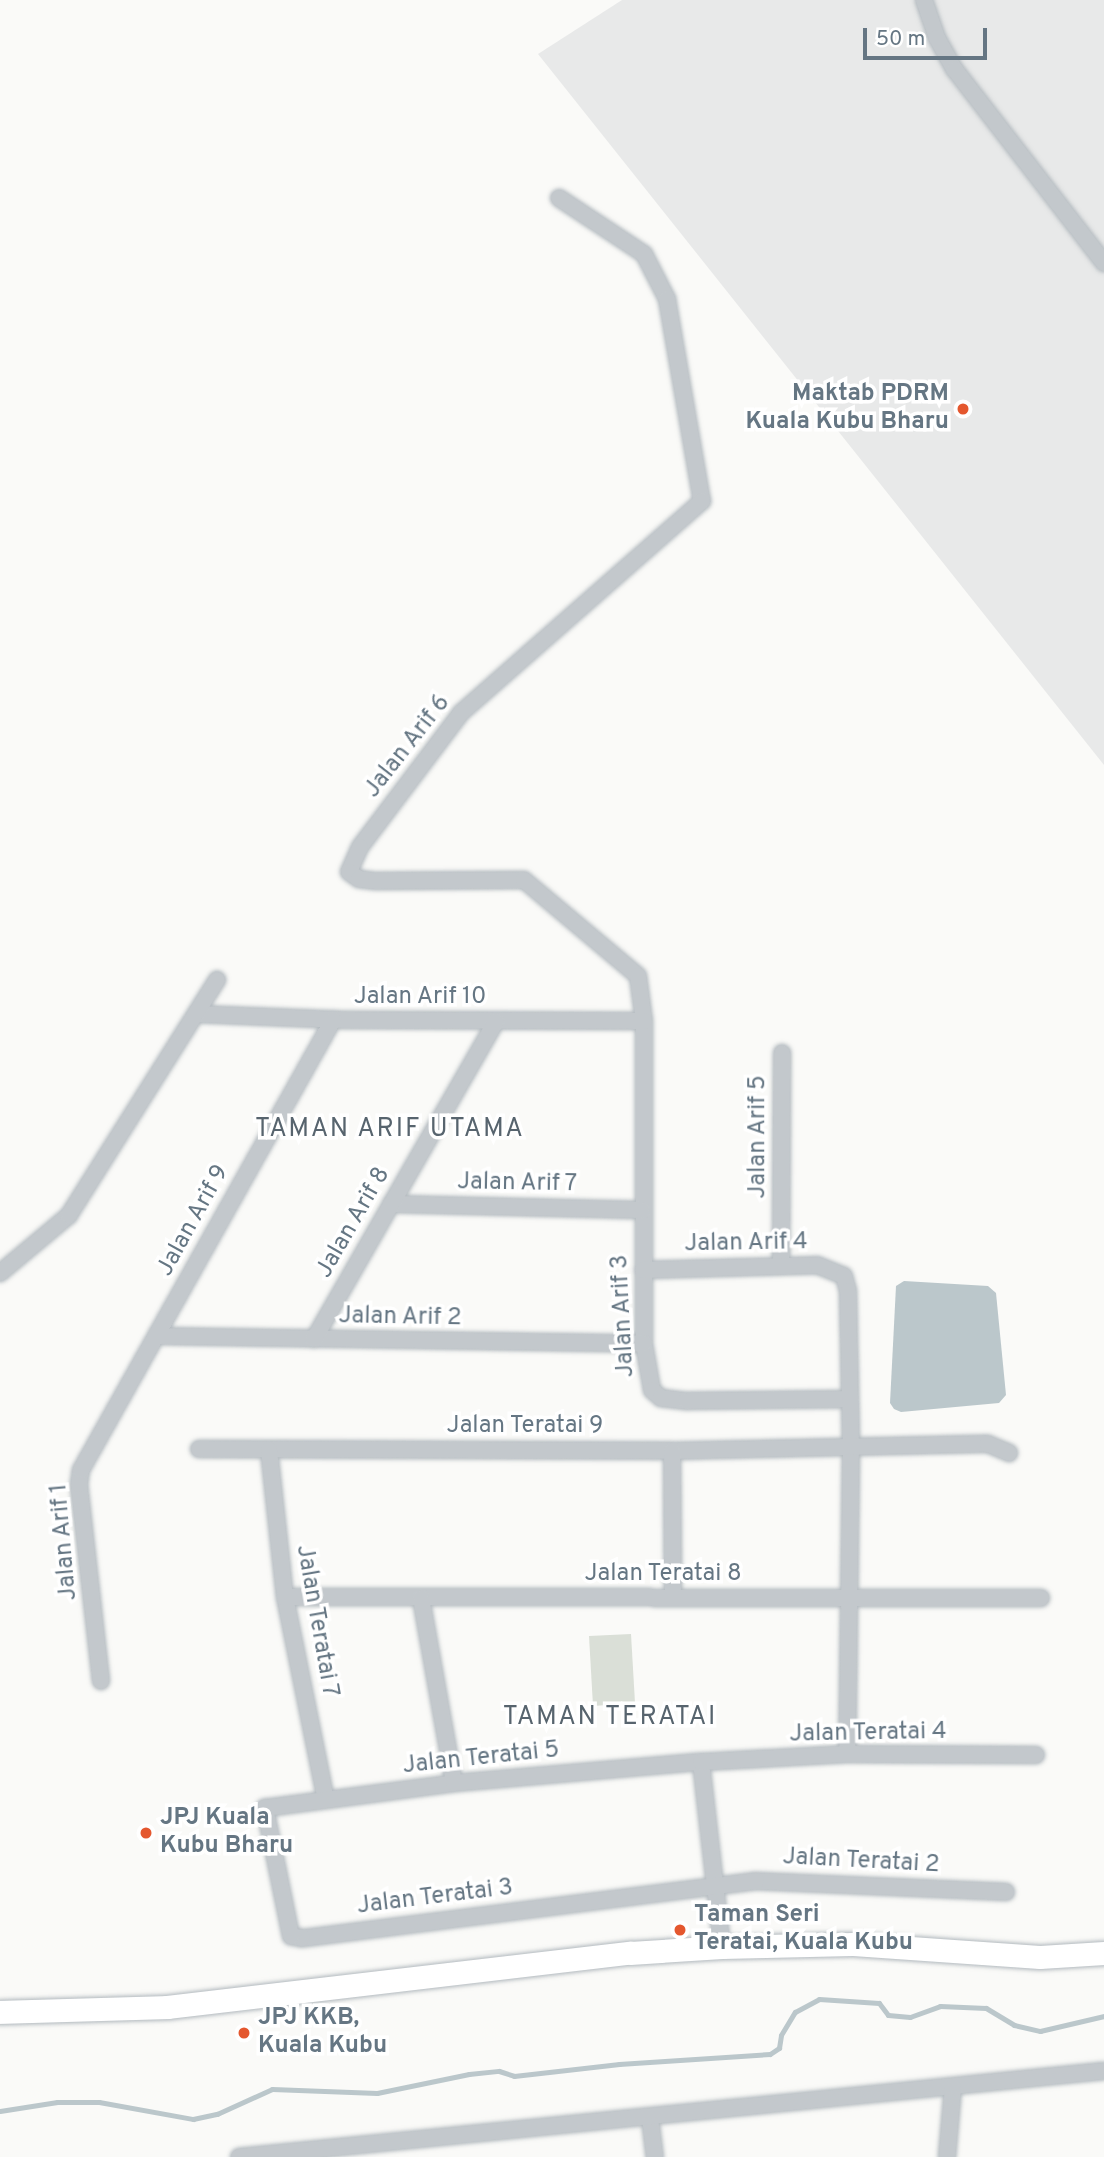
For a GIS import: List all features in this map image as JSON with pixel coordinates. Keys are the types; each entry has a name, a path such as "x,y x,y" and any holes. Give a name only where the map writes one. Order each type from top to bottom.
{"main road":[{"path":"0,2012 167,2007 630,1953 722,1947 853,1944 1040,1957 1104,1953"}],"street":[{"path":"924,0 937,38 956,70 1104,263"},
{"name":"Jalan Arif 6","path":"559,198 644,254 667,299 702,501 461,713 360,847 349,872 359,880 376,881 524,880 638,976 644,1021 642,1210"},
{"path":"0,1273 69,1215 218,980"},
{"name":"Jalan Arif 10","path":"197,1014 333,1020 644,1021"},
{"name":"Jalan Arif 9","path":"157,1335 333,1020"},
{"name":"Jalan Arif 8","path":"314,1339 496,1021"},
{"name":"Jalan Arif 5","path":"781,1264 782,1053"},
{"name":"Jalan Arif 7","path":"391,1204 642,1210"},
{"name":"Jalan Arif 3","path":"642,1210 646,1377 661,1398 847,1399"},
{"name":"Jalan Arif 4","path":"643,1270 817,1265 844,1276 848,1292 847,1399 851,1447 847,1754"},
{"name":"Jalan Arif 2","path":"157,1335 644,1344"},
{"name":"Jalan Arif 1","path":"102,1681 79,1484 81,1470 157,1335"},
{"name":"Jalan Teratai 9","path":"199,1449 672,1451 988,1444 1009,1453"},
{"name":"Jalan Teratai 7","path":"269,1450 285,1597 326,1800"},
{"path":"672,1451 673,1598"},
{"name":"Jalan Teratai 8","path":"285,1597 1041,1598"},
{"path":"421,1598 454,1783"},
{"name":"Jalan Teratai 4","path":"701,1762 847,1754 1036,1755"},
{"path":"701,1762 722,1947"},
{"name":"Jalan Teratai 5","path":"265,1808 454,1783 701,1762"},
{"name":"Jalan Teratai 3","path":"265,1808 291,1936 302,1938 715,1885"},
{"name":"Jalan Teratai 2","path":"715,1885 794,1881 1006,1892"},
{"path":"239,2157 1104,2071"},
{"path":"947,2157 953,2087"},
{"path":"650,2118 655,2157"}],"shaded area":[{"name":"Maktab PDRM Kuala Kubu Bharu","path":"622,0 1104,0 1104,765 538,54"},
{"path":"904,1281 988,1286 996,1293 1006,1395 999,1403 901,1412 894,1409 890,1403 896,1286"},
{"path":"631,1634 635,1703 593,1706 589,1636"}],"waterway":[{"path":"0,2111 57,2102 99,2102 193,2119 217,2114 272,2089 377,2093 469,2074 499,2071 514,2076 619,2064 770,2054 779,2048 781,2035 795,2012 819,1999 879,2003 888,2015 910,2017 940,2006 986,2008 1014,2025 1040,2031 1104,2016"}],"place":[{"name":"Maktab PDRM Kuala Kubu Bharu","path":"963,409"},
{"name":"JPJ Kuala Kubu Bharu","path":"146,1833"},
{"name":"Taman Seri Teratai, Kuala Kubu","path":"680,1930"},
{"name":"JPJ KKB, Kuala Kubu","path":"244,2033"}],"district":[{"name":"TAMAN ARIF UTAMA","path":"390,1130"},
{"name":"TAMAN TERATAI","path":"610,1718"}]}
